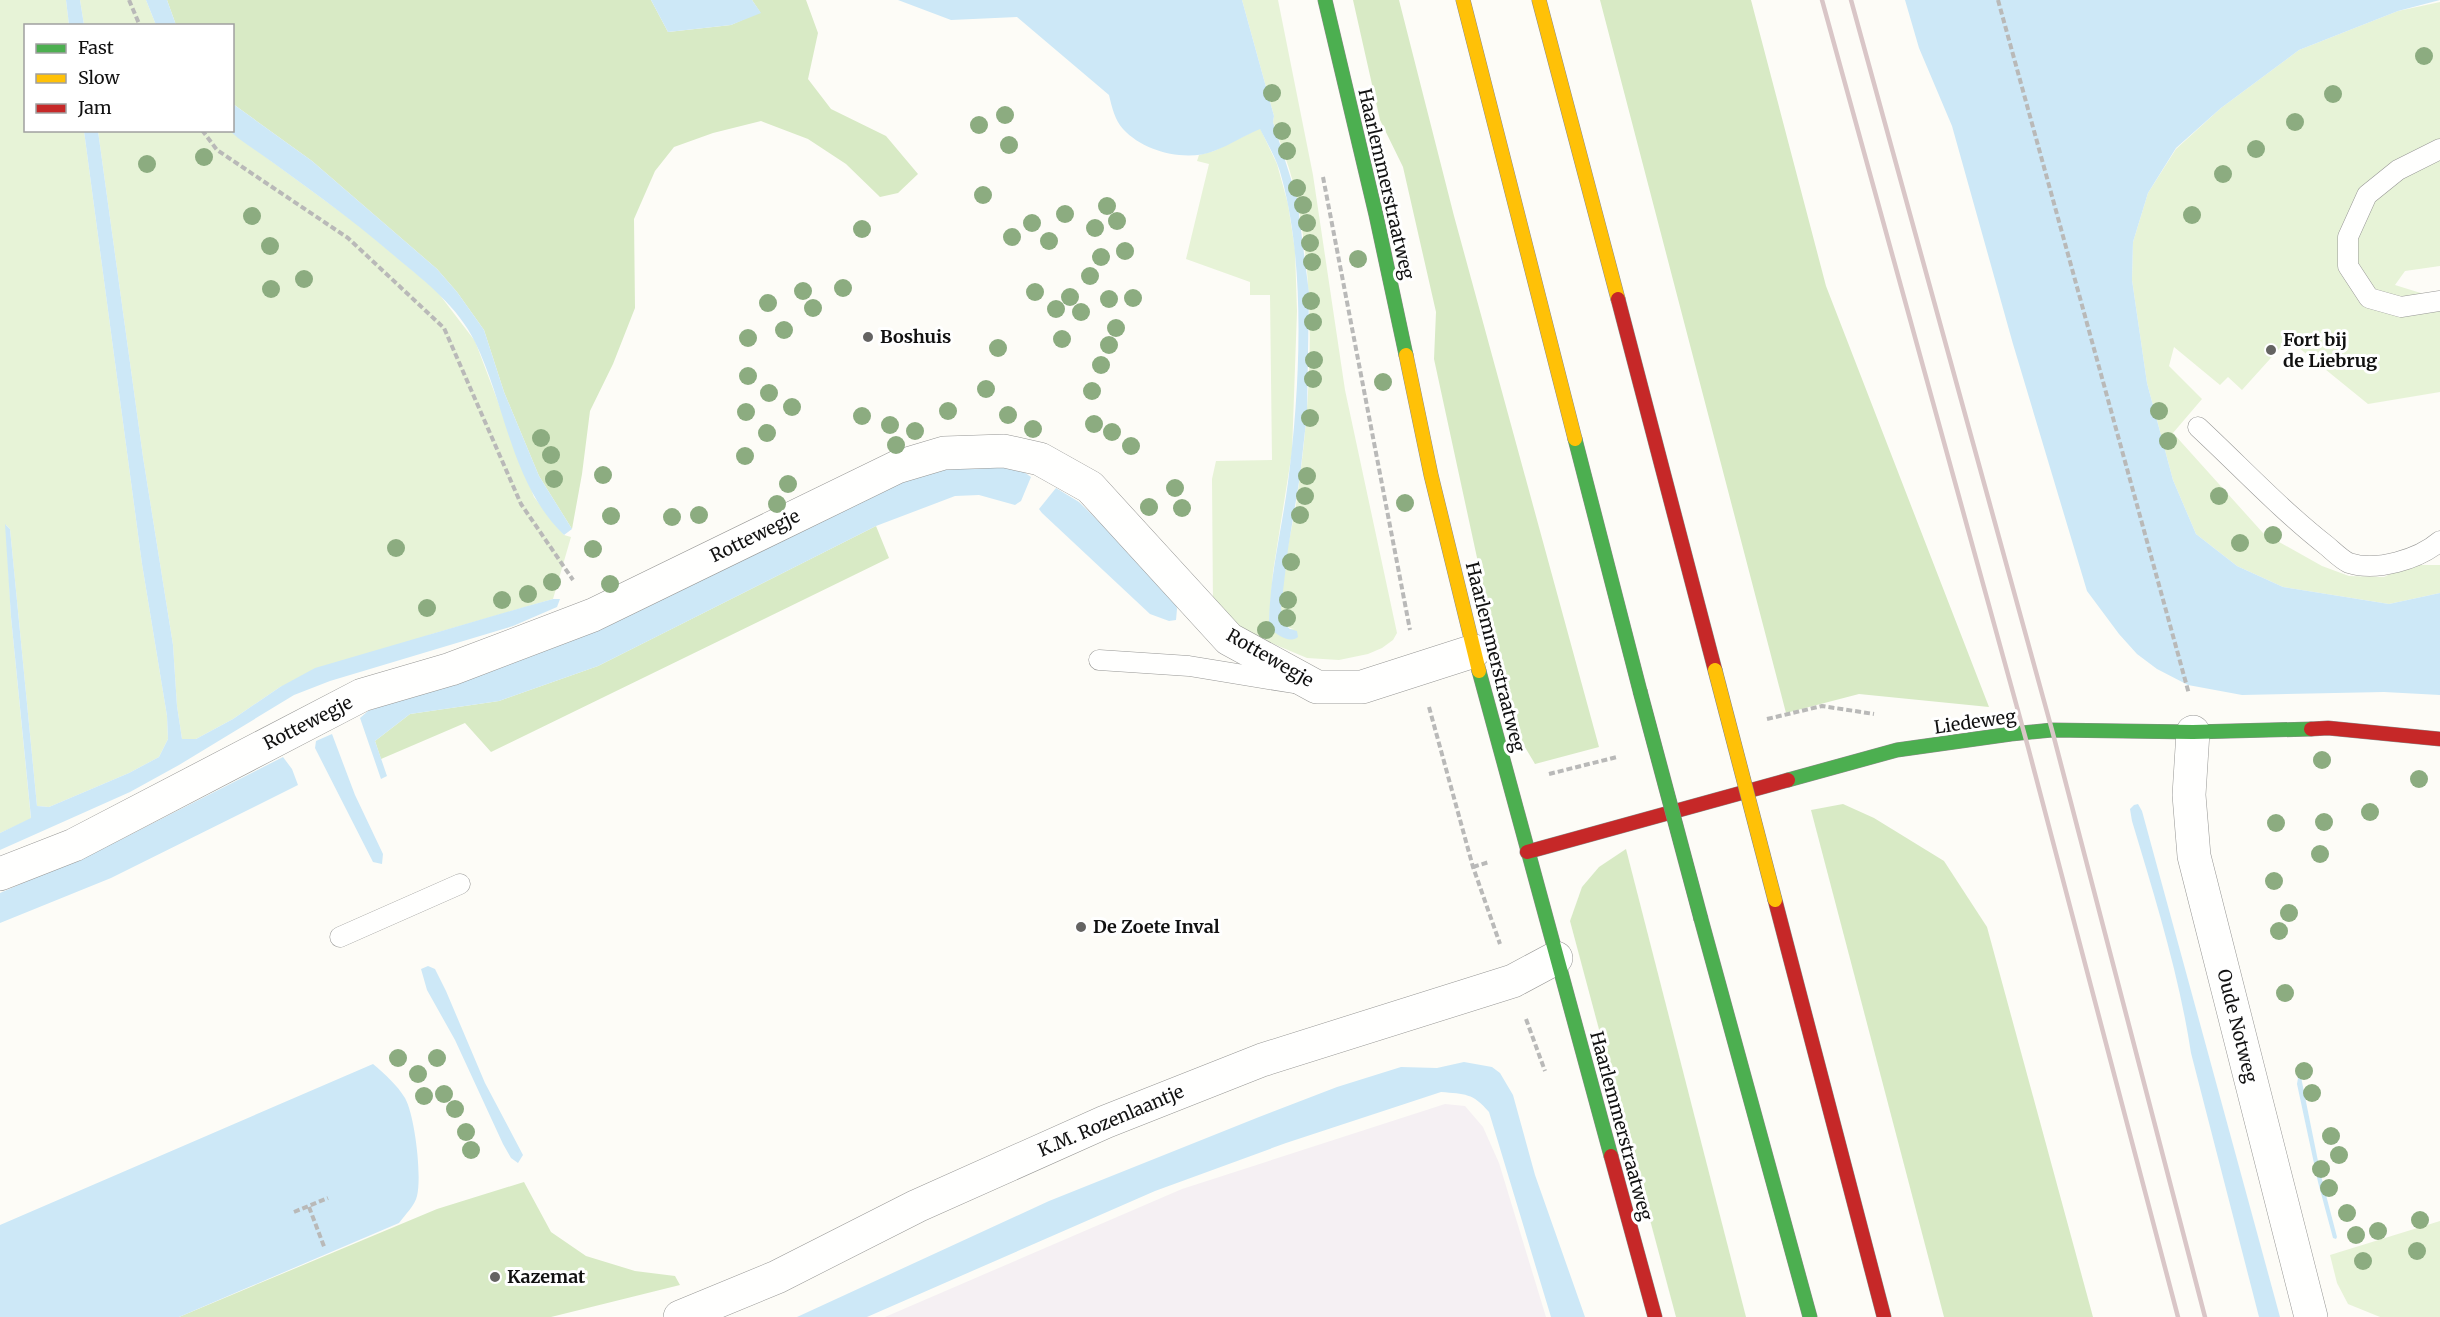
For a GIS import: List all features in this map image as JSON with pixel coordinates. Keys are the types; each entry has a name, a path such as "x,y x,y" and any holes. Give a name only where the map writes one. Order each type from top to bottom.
{"main road":[{"name":"Haarlemmerstraatweg","path":"1324,0 1376,215 1431,475 1474,651 1655,1317"},
{"path":"1463,0 1640,691 1810,1317"},
{"path":"1540,5 1884,1317"},
{"name":"Liedeweg","path":"1527,852 1898,750 2052,730 2192,716 2440,739"}],"street":[{"name":"Rottewegje","path":"0,874 74,845 362,695 451,669 593,615 897,467 944,453 1004,451 1040,459 1090,487 1229,639 1317,687 1362,687 1474,651"},
{"name":"Oude Notweg","path":"2192,716 2189,795 2194,856 2311,1317"},
{"name":"K.M. Rozenlaantje","path":"680,1317 777,1277 917,1206 1105,1122 1262,1060 1513,981 1556,958"}],"lane":[{"path":"2440,149 2398,170 2367,195 2348,237 2348,266 2369,298 2401,307 2440,301"},
{"path":"2198,427 2314,536 2348,563 2373,566 2397,562 2428,551 2440,541"},
{"path":"1100,660 1189,666 1317,687"},
{"path":"340,937 460,884"}],"path":[{"path":"129,0 139,24"},
{"path":"1998,0 2192,716"},
{"path":"204,132 217,150 348,238 444,328 521,504 565,568 593,615"},
{"path":"1333,225 1418,668 1473,867 1546,1074"},
{"path":"294,1212 328,1198"},
{"path":"309,1207 325,1249"}],"shaded area":[{"path":"1445,1104 1465,1106 1483,1127 1499,1163 1546,1317 885,1317 1182,1189"}],"green space":[{"path":"0,0 66,0 69,24 24,24 24,132 84,132 142,564 167,716 168,739 159,757 129,773 49,807 37,806 10,529 6,525 11,617 31,819 0,833"},
{"path":"80,0 146,0 156,24 84,24"},
{"path":"167,0 651,0 668,32 731,25 760,12 752,0 806,0 818,33 808,79 831,109 886,136 918,174 898,193 880,197 846,164 808,139 761,121 713,133 674,147 655,171 634,219 635,308 613,364 590,411 572,529 539,476 504,392 484,330 457,292 437,269 312,161 234,105 234,24 176,24"},
{"path":"1242,0 1278,0 1313,175 1345,390 1397,633 1393,640 1382,648 1368,654 1339,660 1307,658 1240,630 1213,607 1212,479 1216,461 1272,460 1270,295 1250,295 1250,282 1186,259 1209,164 1197,161 1199,155 1214,151 1260,128 1277,164 1288,204 1295,250 1297,311 1292,452 1273,572 1269,622 1271,630 1295,629 1284,623 1280,609 1305,429 1310,352 1307,276 1295,190 1273,122 1274,116"},
{"path":"1353,0 1399,0 1454,216 1599,747 1535,764 1522,742 1500,664 1434,359 1436,312 1403,167 1380,120"},
{"path":"1600,0 1751,0 1826,286 1989,707 1859,694 1786,713"},
{"path":"2440,2 2440,266 2405,271 2395,285 2440,299 2440,392 2368,404 2288,339 2242,390 2228,377 2220,385 2174,347 2169,366 2202,399 2173,433 2263,533 2322,566 2349,576 2384,577 2408,565 2440,565 2440,593 2389,604 2283,587 2237,566 2196,534 2173,480 2147,383 2132,280 2133,242 2148,193 2176,149 2221,108 2299,50 2398,11"},
{"path":"98,132 231,132 357,224 436,290 475,341 534,497 564,535 571,537 553,599 432,634 280,687 233,719 196,739 182,739 177,706 173,645 143,457"},
{"path":"876,526 889,558 491,752 465,723 381,759 375,741 410,714 499,701 598,666"},
{"path":"1843,804 1874,818 1944,861 1987,927 2093,1317 1944,1317 1811,810"},
{"path":"1626,849 1746,1317 1676,1317 1570,921 1582,887 1599,867"},
{"path":"524,1182 551,1232 586,1256 635,1271 675,1276 680,1285 551,1317 179,1317 437,1209"},
{"path":"2440,1221 2440,1317 2380,1317 2348,1304 2337,1283 2330,1255"}],"water":[{"path":"66,0 80,0 84,24 69,24"},
{"path":"146,0 167,0 176,24 156,24"},
{"path":"651,0 752,0 761,13 731,25 668,32"},
{"path":"898,0 1242,0 1274,116 1273,122 1297,198 1309,293 1307,413 1281,608 1284,624 1297,631 1298,637 1295,639 1288,639 1271,630 1269,622 1296,408 1298,290 1290,214 1282,179 1260,129 1220,149 1203,154 1178,155 1154,149 1142,144 1123,129 1116,118 1109,95 1017,17 951,20"},
{"path":"1905,0 2440,0 2398,11 2299,50 2221,108 2176,148 2148,193 2133,242 2132,280 2147,383 2173,480 2196,534 2237,566 2283,587 2389,604 2440,593 2440,695 2384,692 2242,695 2188,685 2157,669 2137,654 2119,634 2087,591 2013,344 1952,126 1919,48"},
{"path":"234,105 312,161 437,269 457,292 484,330 504,392 539,476 572,529 564,535 546,515 532,492 511,443 486,366 468,329 451,307 379,243 231,132 234,132"},
{"path":"84,132 98,132 143,457 173,645 177,706 182,739 196,739 315,668 524,607 560,599 557,607 513,626 330,681 294,695 130,792 0,850 0,833 31,818 11,617 5,524 10,529 37,806 49,807 129,773 159,757 168,739 167,716 142,564"},
{"path":"969,463 1021,470 1031,477 1021,501 1015,505 979,495 955,496 876,526 598,666 499,701 410,714 375,741 387,776 381,779 360,718 368,711 606,627 923,472"},
{"path":"1056,488 1079,502 1174,595 1177,609 1176,620 1169,621 1150,614 1042,513 1039,509"},
{"path":"332,734 355,795 383,854 382,864 373,862 315,748 316,741"},
{"path":"283,757 292,769 298,785 111,878 0,923 0,893 118,841"},
{"path":"2138,804 2142,811 2280,1317 2259,1317 2191,1053 2173,965 2132,821 2130,809"},
{"path":"428,966 435,969 485,1083 523,1155 518,1163 511,1158 503,1144 455,1040 427,990 421,969"},
{"path":"1464,1062 1492,1067 1500,1073 1513,1095 1535,1175 1585,1317 1551,1317 1489,1112 1473,1098 1441,1092 1286,1143 1155,1191 867,1317 797,1317 1049,1201 1337,1087 1401,1067 1437,1068"},
{"path":"373,1064 405,1098 415,1132 419,1175 417,1196 399,1223 179,1317 0,1317 0,1225"},
{"path":"2301,1077 2336,1239 2333,1238 2318,1182 2297,1084 2298,1078"}],"railway":[{"path":"1822,0 2028,747 2178,1317"},
{"path":"1851,0 2052,730 2205,1317"}],"traffic: fast":[{"path":"1325,0 1376,215 1406,355"},
{"path":"1575,439 1640,691"},
{"path":"1479,671 1611,1156"},
{"path":"1640,691 1701,919"},
{"path":"1788,780 1897,750 2052,730 2193,732 2311,729"},
{"path":"1701,919 1810,1317"}],"traffic: slow":[{"path":"1463,0 1575,439"},
{"path":"1539,0 1618,299"},
{"path":"1406,355 1431,475 1479,671"},
{"path":"1715,670 1775,900"}],"traffic: jam":[{"path":"1618,299 1715,670"},
{"path":"2311,729 2328,728 2440,739"},
{"path":"1527,852 1788,780"},
{"path":"1775,900 1884,1317"},
{"path":"1611,1156 1655,1317"}],"place":[{"name":"Boshuis","path":"868,337"},
{"name":"Fort bij de Liebrug","path":"2271,350"},
{"name":"De Zoete Inval","path":"1081,927"},
{"name":"Kazemat","path":"495,1277"}]}
